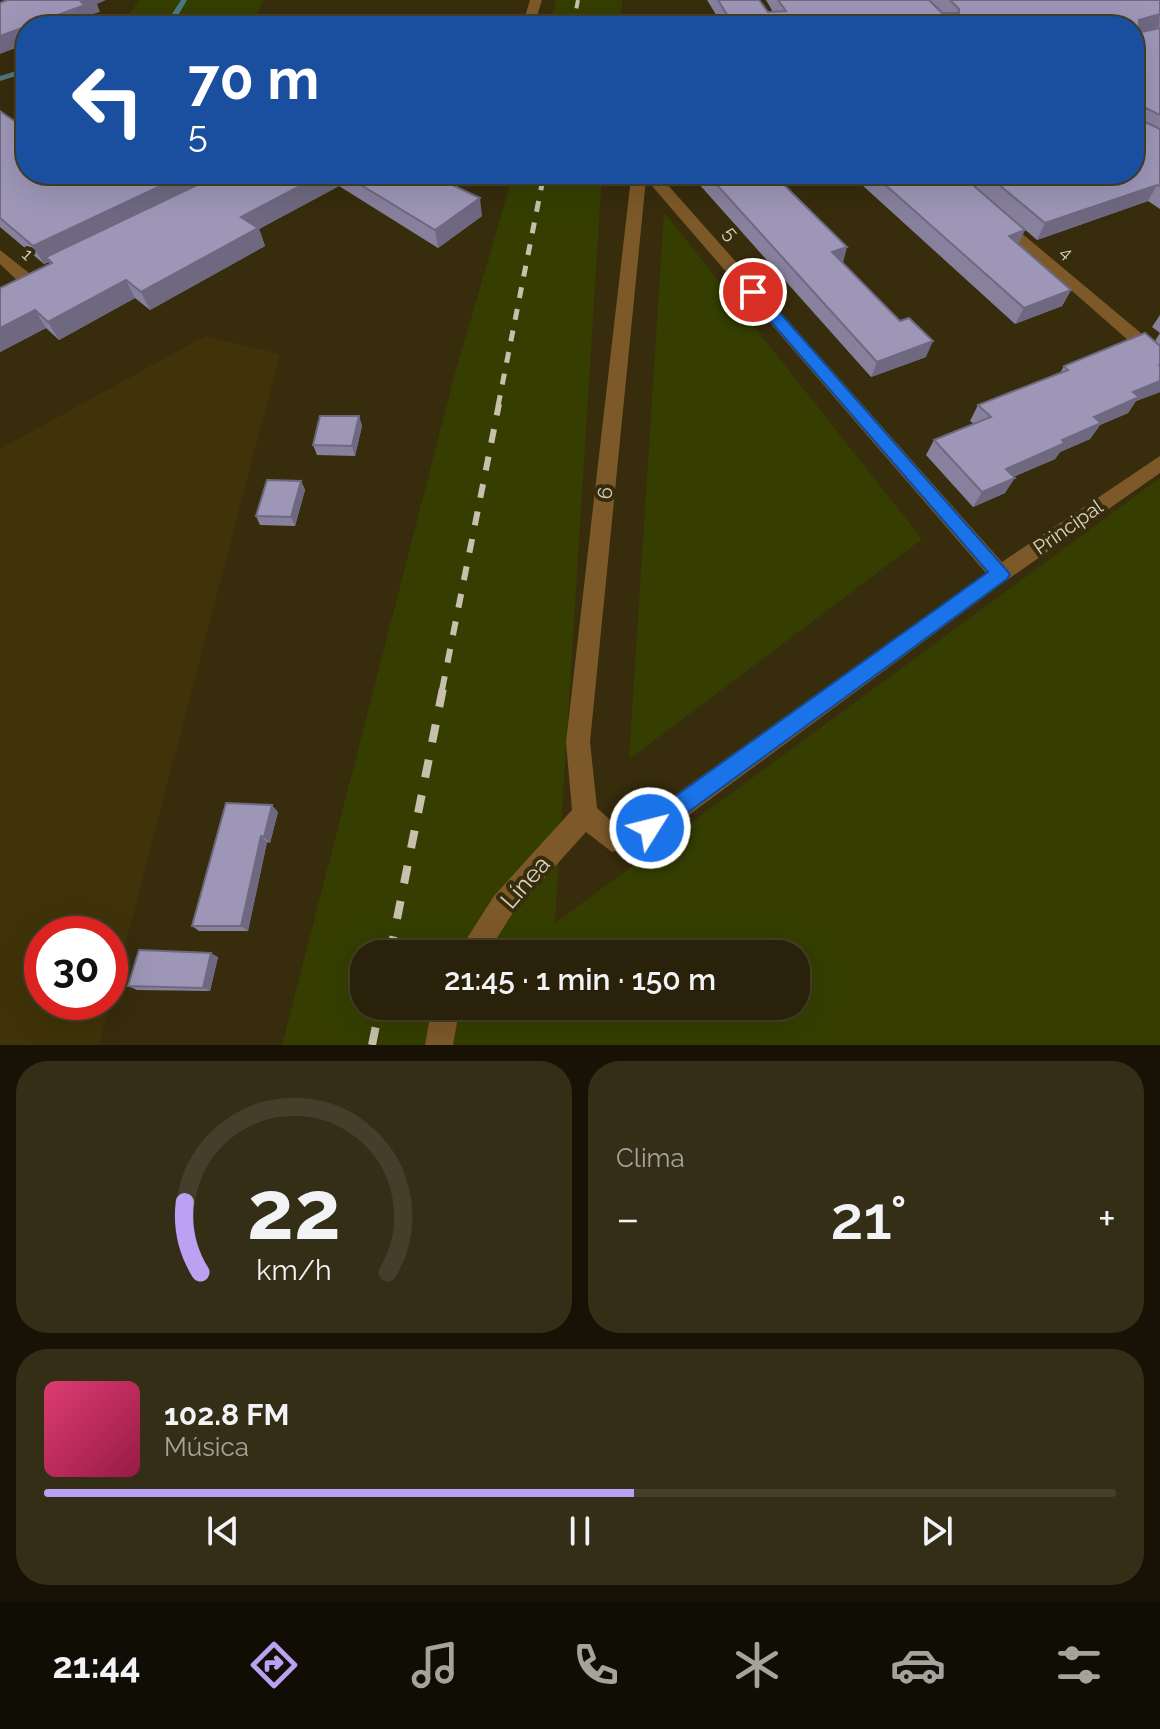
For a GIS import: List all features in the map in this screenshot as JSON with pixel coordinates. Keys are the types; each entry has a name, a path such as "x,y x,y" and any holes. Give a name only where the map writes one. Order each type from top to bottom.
{"street":[{"name":"6","path":"585,814 578,742 637,184"},
{"name":"5","path":"659,184 1000,574"},
{"name":"4","path":"983,205 1160,359"},
{"name":"1","path":"0,255 28,282"},
{"name":"Principal","path":"585,814 612,839 650,828 1000,574 1160,463"},
{"name":"Línea","path":"480,940 503,905 585,814"},
{"path":"439,1045 443,1020"}],"shaded area":[{"path":"205,336 280,354 128,934 128,916 24,916 24,1020 106,1020 99,1045 0,1045 0,449"}],"green space":[{"path":"139,0 264,0 255,16 128,16"},
{"path":"556,0 623,0 621,16 552,16"},
{"path":"510,184 601,184 555,923 1160,478 1160,1045 282,1045 453,381"},
{"path":"664,212 922,539 629,759"}],"building":[{"path":"7,0 87,0 81,2 85,5 55,16 16,16 16,30 0,36 0,3"},
{"path":"718,0 759,0 768,12 786,11 778,0 929,0 942,13 959,13 950,0 1160,0 1160,14 1144,19 1144,16 728,16"},
{"path":"1160,28 1160,115 1144,107 1144,32"},
{"path":"0,111 16,122 16,184 165,184 33,246 0,218"},
{"path":"1144,121 1160,129 1160,186 1045,223 998,184 1144,184"},
{"path":"199,184 304,184 241,217 258,228 141,292 126,280 48,322 35,310 0,328 0,288 52,263 46,257"},
{"path":"359,184 450,184 480,198 435,230"},
{"path":"716,184 783,184 847,247 832,252 900,321 909,318 933,341 877,362"},
{"path":"884,184 972,184 1025,230 1009,236 1071,290 1024,308"},
{"path":"1145,333 1160,346 1160,381 1133,392 1139,397 1094,417 1101,423 1006,469 1015,478 982,492 934,440 991,417 978,405 1068,370 1064,366"},
{"path":"320,416 359,416 352,446 313,445"},
{"path":"267,480 301,481 291,517 256,516"},
{"path":"226,803 272,805 264,837 261,836 241,926 192,926"},
{"path":"139,950 211,953 203,988 128,986"}],"waterway":[{"path":"174,16 184,0"},
{"path":"0,79 16,73"}],"railway":[{"path":"575,16 578,0"},
{"path":"498,406 542,184"},
{"path":"442,690 499,404"},
{"path":"393,940 443,688"},
{"path":"372,1045 377,1020"}],"route":[{"path":"650,828 1000,574 753,292"}]}
